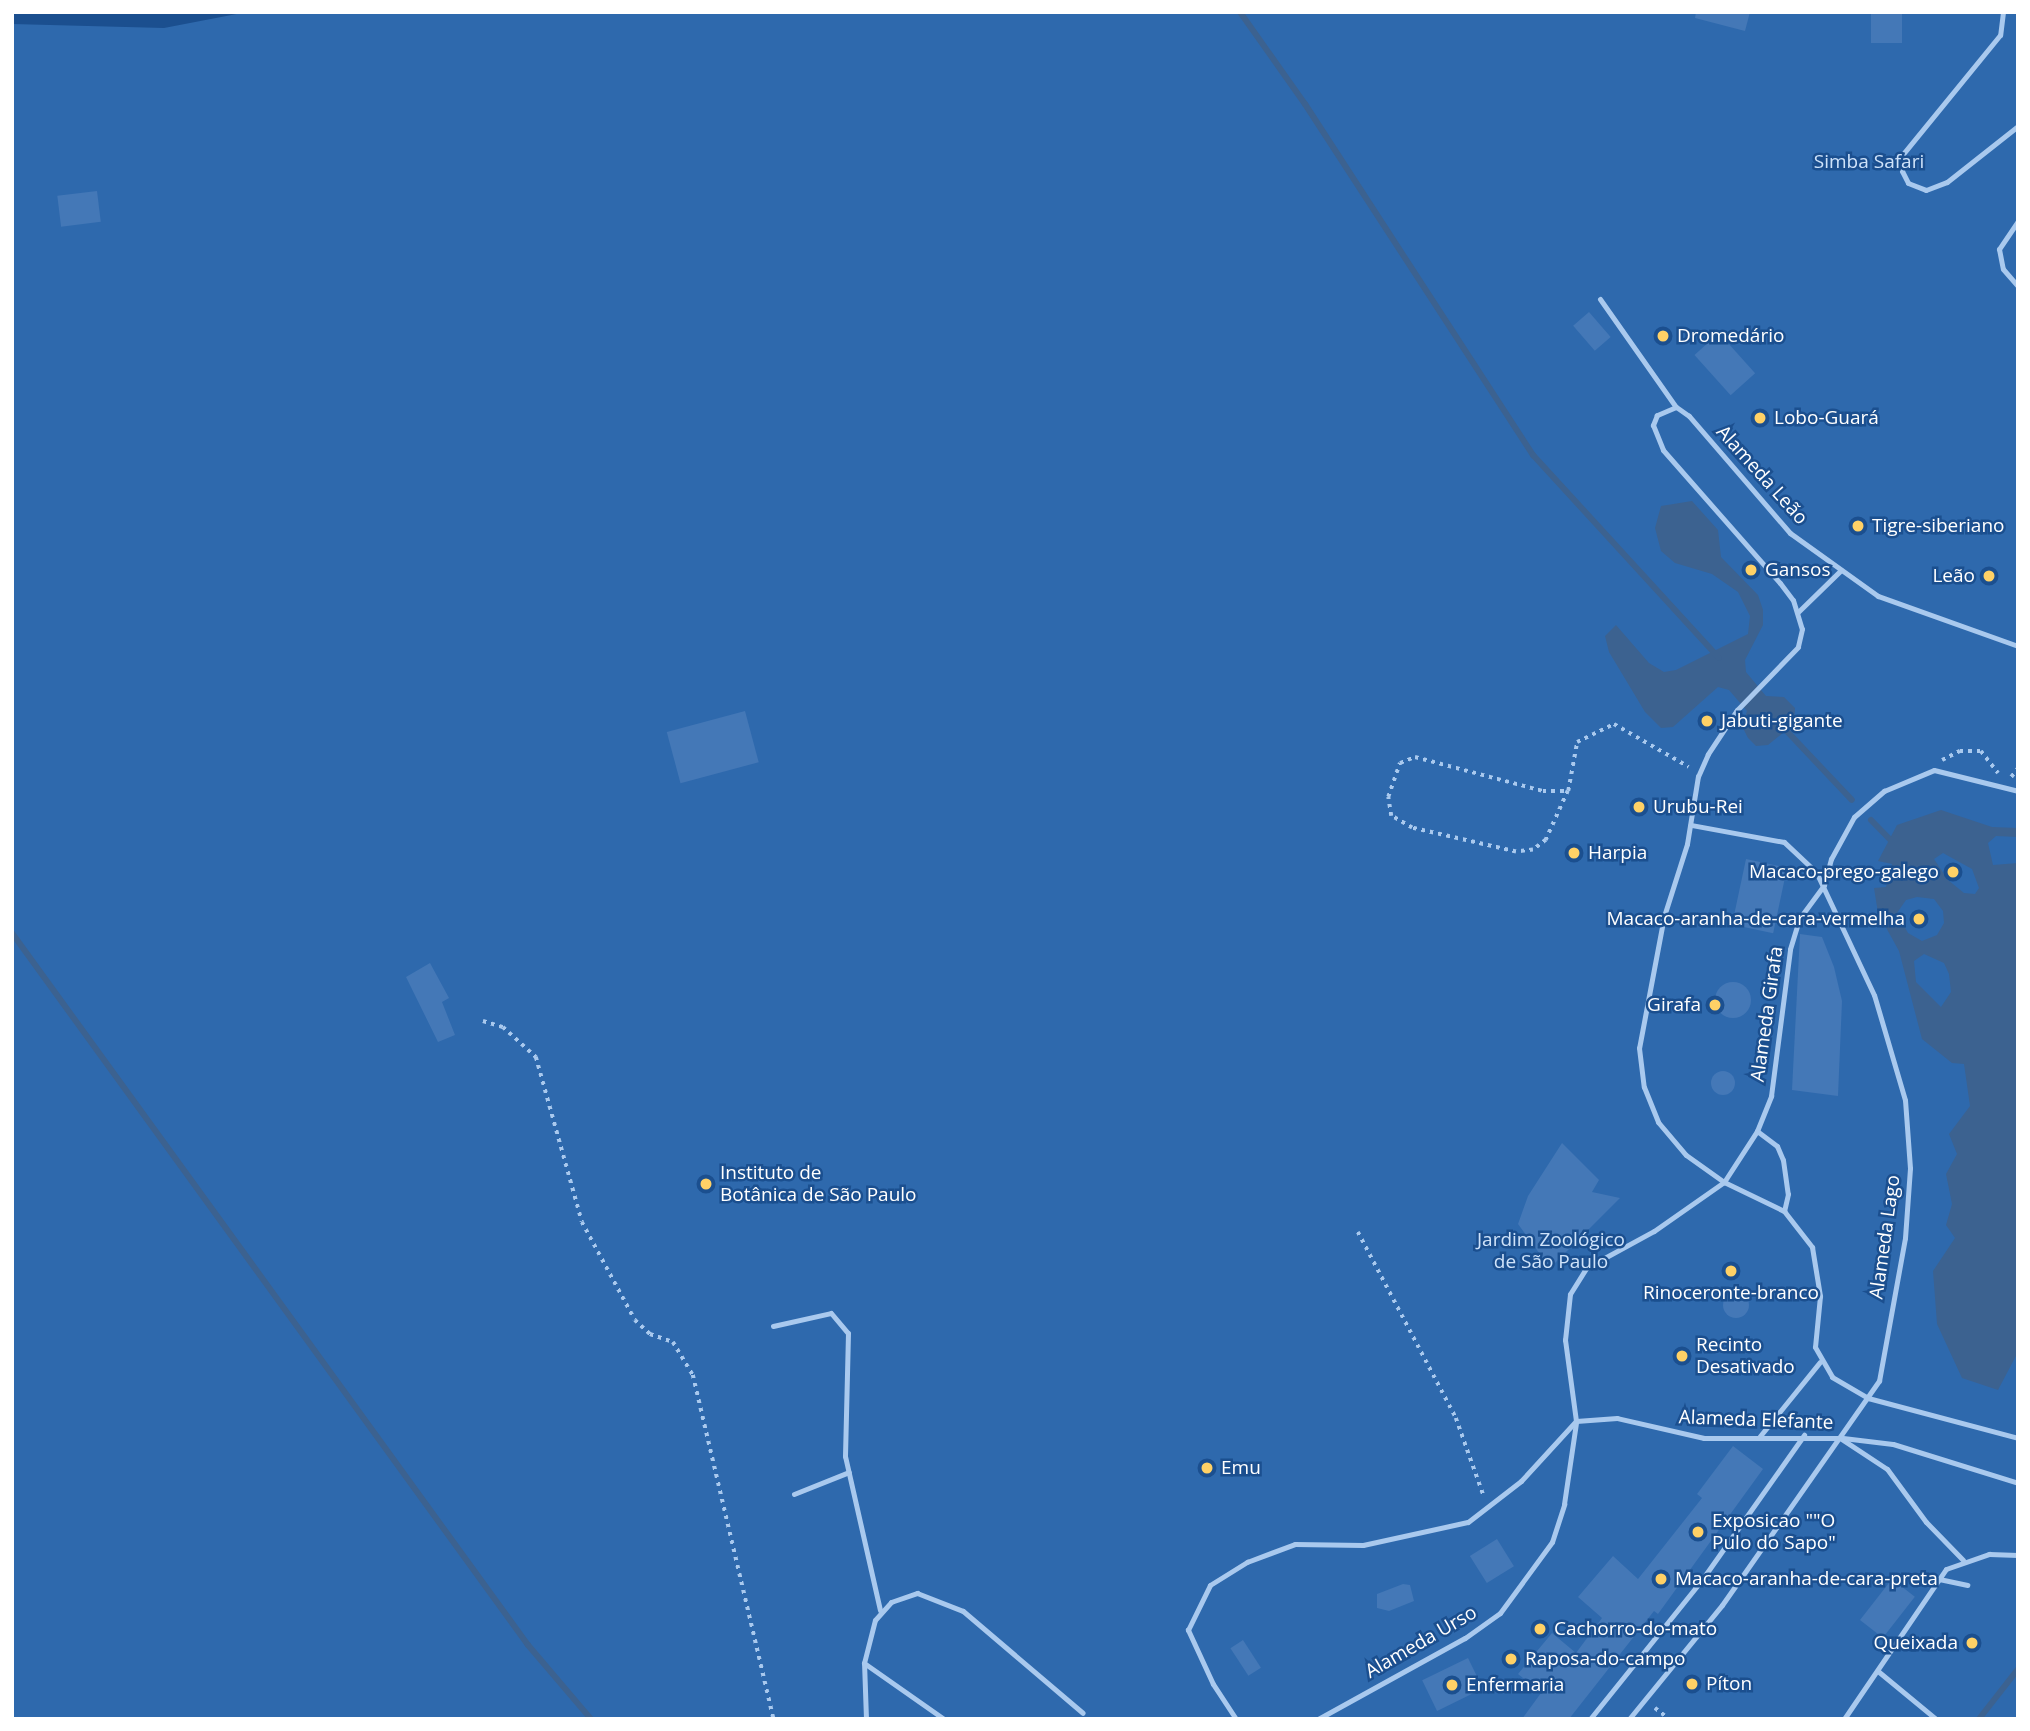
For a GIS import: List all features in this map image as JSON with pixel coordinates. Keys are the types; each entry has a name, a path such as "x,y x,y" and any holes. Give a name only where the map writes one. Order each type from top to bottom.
{"lane":[{"path":"2003,12 2000,35 1903,154 1902,171 1908,183 1926,190 1947,182 2018,126"},
{"path":"2018,221 1999,249 2003,269 2018,286"},
{"name":"Alameda Leão","path":"1600,299 1676,407 1790,533 1878,596 2018,646"},
{"path":"1676,407 1657,415 1653,425 1662,450 1780,583 1798,612 1798,647 1763,687 1737,710 1698,776 1691,825 1664,916 1639,1048 1644,1087 1658,1122 1686,1155 1724,1182 1784,1211 1812,1247 1820,1296 1815,1329 1820,1363 1759,1436"},
{"path":"1798,612 1841,570"},
{"path":"1824,885 1830,859 1854,817 1884,791 1934,770 2018,791"},
{"name":"Alameda Lago","path":"1629,1719 1722,1605 1868,1398 1884,1363 1905,1238 1910,1168 1905,1100 1874,995 1824,885 1805,859 1784,842 1691,825"},
{"name":"Alameda Girafa","path":"1724,1182 1757,1131 1771,1096 1790,950 1798,922 1824,885"},
{"path":"1757,1131 1776,1146 1783,1160 1788,1194 1784,1211"},
{"path":"1236,1719 1213,1684 1188,1630 1210,1586 1247,1562 1295,1544 1363,1545 1407,1538 1468,1521 1488,1510 1521,1481 1576,1421 1565,1340 1570,1294 1586,1268 1665,1224 1724,1182"},
{"path":"774,1326 831,1313 848,1333 845,1456 880,1610 864,1663 866,1719"},
{"name":"Alameda Elefante","path":"1820,1363 1840,1382 1868,1398 2018,1438"},
{"name":"Alameda Elefante","path":"1576,1421 1618,1418 1678,1434 1804,1435 1840,1438 1865,1451 1903,1486 1926,1522 1963,1560"},
{"name":"Alameda Urso","path":"1318,1719 1465,1638 1500,1613 1552,1542 1564,1504 1576,1421"},
{"path":"1590,1719 1701,1581 1804,1435"},
{"path":"1840,1438 1893,1444 2018,1483"},
{"path":"794,1494 849,1472"},
{"path":"1844,1719 1879,1672 1945,1569 1963,1560 1989,1553 2018,1555"},
{"path":"1938,1579 1967,1585"},
{"path":"880,1610 917,1593 946,1602 963,1611 1083,1713"},
{"path":"864,1663 944,1719"},
{"path":"1879,1672 1936,1719"}],"path":[{"path":"1567,791 1543,791 1416,757 1400,763 1388,797 1391,816 1412,828 1516,852 1533,850 1546,841 1567,791 1577,742 1592,730 1614,723 1682,760 1698,776"},
{"path":"1934,770 1945,756 1960,751 1981,751 2005,788 2018,768"},
{"path":"483,1020 503,1027 536,1057 567,1180 587,1233 635,1320 650,1334 673,1342 693,1375 774,1719"},
{"path":"1359,1232 1456,1418 1488,1510"},
{"path":"1645,1700 1668,1719"},
{"path":"1385,1719 1395,1719"}],"green space":[{"path":"247,12 2018,12 2018,1719 12,1719 12,24 164,28"}],"shaded area":[{"path":"1692,501 1718,530 1721,557 1758,595 1763,610 1763,625 1745,660 1746,672 1766,696 1784,697 1795,708 1794,724 1768,745 1756,746 1748,738 1742,726 1747,711 1729,690 1718,687 1673,727 1661,728 1645,712 1609,652 1605,636 1616,625 1649,663 1664,672 1676,670 1748,634 1750,616 1738,592 1712,574 1675,563 1661,551 1655,528 1661,506"},
{"path":"1941,810 1992,827 2018,828 2018,837 1996,836 1988,843 1993,865 2018,863 2018,1352 1998,1390 1962,1378 1937,1324 1933,1271 1955,1238 1946,1225 1952,1204 1946,1174 1957,1154 1949,1134 1970,1106 1964,1064 1952,1063 1922,1039 1899,951 1878,913 1874,888 1886,887 1892,864 1878,861 1897,825","holes":["1943,853 1972,869 1979,888 1975,894 1964,893 1948,880 1934,859","1917,897 1934,899 1943,911 1944,923 1937,935 1922,941 1908,933 1897,913 1906,900","1924,954 1944,963 1949,974 1951,992 1941,1007 1916,982 1914,961"]}],"building":[{"path":"1696,12 1750,12 1745,31 1695,18"},
{"path":"1871,12 1902,12 1902,43 1871,43"},
{"path":"97,191 101,222 61,227 57,196"},
{"path":"1589,312 1611,337 1595,351 1573,326"},
{"path":"1719,333 1755,373 1731,395 1694,355"},
{"path":"745,711 759,762 680,783 667,732"},
{"path":"1746,859 1787,868 1773,933 1732,925"},
{"path":"1800,934 1822,937 1834,967 1842,1001 1838,1096 1792,1090"},
{"path":"430,963 449,998 442,1002 455,1035 438,1042 406,977"},
{"path":"1733,982 1746,987 1751,1000 1746,1013 1733,1018 1720,1013 1715,1000 1720,987"},
{"path":"1723,1071 1732,1074 1735,1083 1732,1092 1723,1095 1714,1092 1711,1083 1714,1074"},
{"path":"1562,1143 1599,1180 1592,1192 1620,1198 1550,1268 1518,1224 1528,1196"},
{"path":"1736,1292 1745,1296 1749,1305 1745,1314 1736,1318 1727,1314 1723,1305 1727,1296"},
{"path":"1733,1446 1763,1469 1658,1614 1654,1611 1569,1719 1522,1719 1541,1693 1518,1674 1552,1633 1576,1653 1602,1618 1578,1597 1613,1556 1638,1579 1702,1498 1697,1494"},
{"path":"1497,1539 1514,1566 1487,1583 1470,1556"},
{"path":"1892,1579 1915,1597 1883,1638 1860,1620"},
{"path":"1403,1584 1410,1585 1414,1601 1389,1611 1377,1608 1377,1594"},
{"path":"1243,1640 1261,1668 1248,1676 1230,1648"},
{"name":"Enfermaria","path":"1468,1658 1483,1689 1437,1711 1422,1680"}],"waterway":[{"path":"1240,12 1305,104 1533,455 1719,658"},
{"path":"1781,725 1852,800"},
{"path":"1871,820 1914,864"},
{"path":"12,933 528,1645 591,1719"},
{"path":"1979,1719 2018,1669"}],"place":[{"name":"Dromedário","path":"1663,336"},
{"name":"Lobo-Guará","path":"1760,418"},
{"name":"Tigre-siberiano","path":"1858,526"},
{"name":"Gansos","path":"1751,570"},
{"name":"Leão","path":"1989,576"},
{"name":"Jabuti-gigante","path":"1707,721"},
{"name":"Urubu-Rei","path":"1639,807"},
{"name":"Harpia","path":"1574,853"},
{"name":"Macaco-prego-galego","path":"1953,872"},
{"name":"Macaco-aranha-de-cara-vermelha","path":"1919,919"},
{"name":"Girafa","path":"1715,1005"},
{"name":"Instituto de Botânica de São Paulo","path":"706,1184"},
{"name":"Rinoceronte-branco","path":"1731,1271"},
{"name":"Recinto Desativado","path":"1682,1356"},
{"name":"Emu","path":"1207,1468"},
{"name":"Exposicao \"\"O Pulo do Sapo\"","path":"1698,1532"},
{"name":"Macaco-aranha-de-cara-preta","path":"1661,1579"},
{"name":"Cachorro-do-mato","path":"1540,1629"},
{"name":"Queixada","path":"1972,1643"},
{"name":"Raposa-do-campo","path":"1511,1659"},
{"name":"Píton","path":"1692,1684"},
{"name":"Enfermaria","path":"1452,1685"}],"park label":[{"name":"Simba Safari","path":"1869,162"},
{"name":"Jardim Zoológico de São Paulo","path":"1551,1251"}]}
